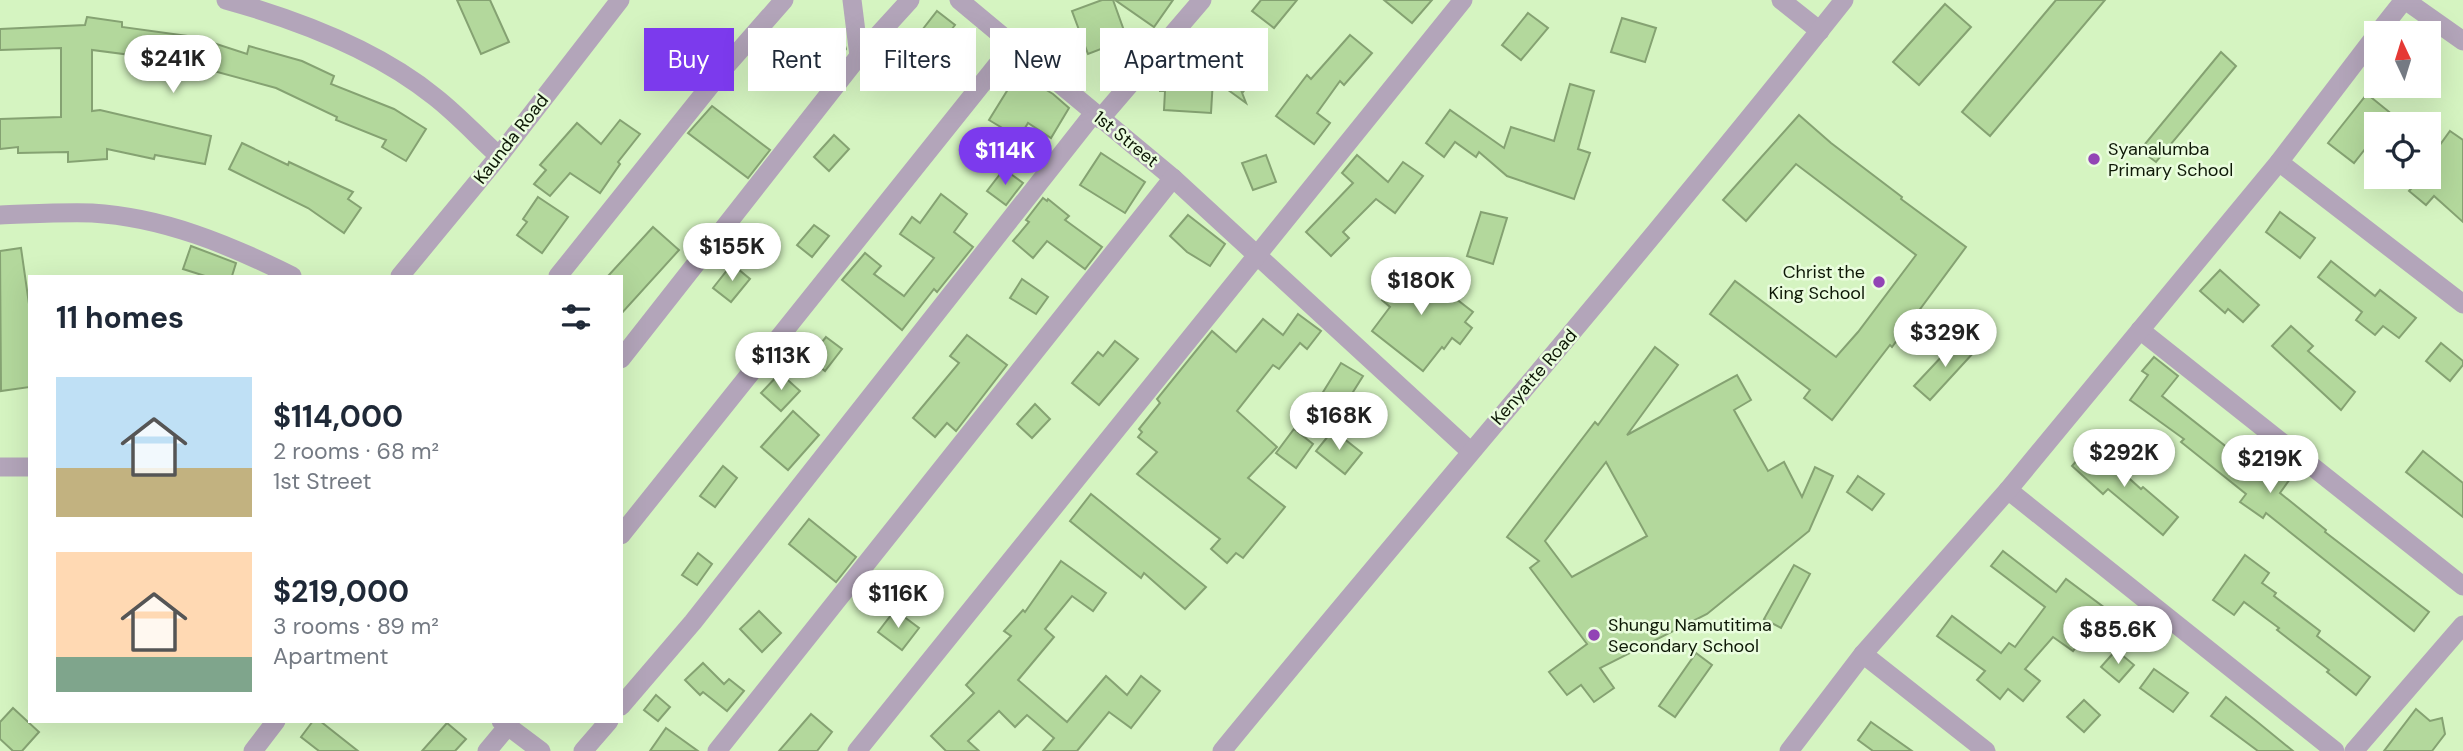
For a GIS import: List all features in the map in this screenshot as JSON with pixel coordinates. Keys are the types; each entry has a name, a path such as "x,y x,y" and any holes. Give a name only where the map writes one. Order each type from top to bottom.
{"street":[{"path":"226,0 319,31 386,64 435,97 499,156"},
{"name":"Kaunda Road","path":"401,275 499,156 620,0"},
{"path":"559,275 726,66 784,0"},
{"path":"852,0 859,56"},
{"path":"623,356 859,56 910,0"},
{"name":"1st Street","path":"959,0 993,28"},
{"path":"623,704 702,611 1097,116 1202,0"},
{"path":"857,751 1462,0"},
{"path":"1782,0 1820,31"},
{"name":"Kenyatte Road","path":"1222,751 1470,451 1616,281 1844,0"},
{"path":"2387,21 2404,0 2463,41"},
{"path":"1788,751 1863,654 2008,490 2279,162 2364,51"},
{"path":"623,532 990,74"},
{"name":"1st Street","path":"1067,91 1173,178 1470,451"},
{"path":"2279,162 2463,304"},
{"path":"717,751 1173,178"},
{"path":"0,215 93,213 157,223 220,242 290,275"},
{"path":"2140,330 2463,586"},
{"path":"0,467 28,467"},
{"path":"2008,490 2335,751"},
{"path":"2354,751 2463,625"},
{"path":"1863,654 1986,751"},
{"path":"253,751 274,723"},
{"path":"583,751 606,723"},
{"path":"486,751 504,724 541,751"}],"building":[{"path":"457,0 490,0 509,42 481,54"},
{"path":"1102,0 1113,0 1123,28 1100,28 1100,49 1088,54 1086,28 1078,28 1072,11"},
{"path":"1115,0 1173,0 1154,27"},
{"path":"1261,0 1297,0 1274,28 1252,11"},
{"path":"1384,0 1432,0 1412,23"},
{"path":"2056,0 2105,0 1990,136 1962,112"},
{"path":"1945,4 1971,27 1919,85 1893,62"},
{"path":"937,11 955,25 953,28 924,28"},
{"path":"1528,13 1548,28 1521,60 1502,45"},
{"path":"87,17 122,22 122,27 195,37 247,54 249,46 302,61 334,76 331,84 394,109 426,129 406,161 382,147 386,140 336,120 337,117 276,88 177,61 92,50 92,111 100,110 211,136 205,164 155,155 154,159 107,149 107,159 68,162 68,152 18,153 18,147 0,149 0,119 61,117 61,48 0,50 0,29 85,25"},
{"path":"1622,18 1656,28 1645,62 1611,52"},
{"path":"1350,35 1372,53 1344,85 1340,81 1317,113 1330,123 1314,144 1276,116 1307,75 1311,79"},
{"path":"2221,52 2236,66 2156,162 2140,150"},
{"path":"1570,84 1594,91 1578,149 1590,153 1574,199 1507,176 1479,152 1476,157 1455,142 1444,157 1426,143 1450,110 1504,148 1511,127 1554,141"},
{"path":"1007,91 1048,91 1069,108 1051,138 1028,123 1019,138 989,120"},
{"path":"1165,91 1212,91 1211,113 1164,110"},
{"path":"1230,91 1241,91 1246,103"},
{"path":"2364,98 2372,98 2389,112 2364,112 2364,150 2354,163 2328,143"},
{"path":"712,106 770,150 748,178 688,133"},
{"path":"1799,115 1902,197 1901,199 1966,247 1892,347 1890,345 1832,420 1804,398 1810,390 1710,314 1735,281 1836,357 1916,255 1796,164 1746,221 1723,200"},
{"path":"620,120 640,134 618,162 620,164 600,193 570,173 550,196 534,184 546,170 540,165 577,123 601,144"},
{"path":"2450,131 2463,140 2463,222 2434,196 2426,205 2409,191 2441,189 2441,143"},
{"path":"834,135 849,149 829,171 814,157"},
{"path":"242,143 353,192 348,199 361,208 344,233 308,208 229,169"},
{"path":"1101,153 1145,182 1125,213 1080,185"},
{"path":"1266,155 1276,182 1253,190 1242,163"},
{"path":"1357,155 1388,182 1403,162 1423,176 1395,213 1376,199 1343,232 1349,238 1331,256 1306,232 1353,183 1342,173"},
{"path":"1004,169 1023,183 1006,205 987,191"},
{"path":"941,194 967,214 954,232 973,247 937,292 934,289 902,330 842,280 865,253 881,266 874,274 904,296 934,258 900,234 912,217 920,223"},
{"path":"538,197 568,217 542,253 517,235 527,222 523,219"},
{"path":"1043,198 1069,216 1065,220 1102,247 1085,269 1047,241 1033,258 1013,241 1029,222 1026,220"},
{"path":"1481,212 1507,218 1493,264 1467,256"},
{"path":"2280,212 2315,238 2300,258 2266,232"},
{"path":"1188,215 1225,244 1210,266 1187,252 1170,236"},
{"path":"814,225 829,236 812,257 797,245"},
{"path":"653,227 679,250 623,312 623,275 609,275"},
{"path":"191,246 236,263 232,275 202,275 183,269"},
{"path":"21,248 28,297 28,387 1,391 0,251"},
{"path":"1407,261 1473,312 1465,322 1472,328 1460,344 1452,338 1423,371 1372,331 1390,307 1382,300"},
{"path":"2331,261 2375,296 2380,290 2416,318 2399,338 2383,326 2375,335 2356,320 2362,312 2318,277"},
{"path":"732,264 750,279 731,302 713,288"},
{"path":"2220,270 2259,305 2243,322 2228,309 2225,313 2200,291"},
{"path":"1022,279 1048,297 1036,314 1010,298"},
{"path":"1298,314 1321,331 1307,349 1300,343 1279,369 1273,365 1237,411 1277,447 1248,478 1285,507 1243,558 1236,553 1227,563 1211,549 1220,539 1137,474 1157,452 1138,437 1142,432 1139,429 1160,403 1157,399 1212,331 1236,352 1263,319 1283,335"},
{"path":"2291,326 2313,346 2308,351 2355,392 2341,410 2272,346"},
{"path":"967,335 1007,365 956,431 947,423 935,437 913,418 959,363 950,356"},
{"path":"826,337 842,349 825,371 809,358"},
{"path":"1960,337 1975,351 1930,400 1914,386"},
{"path":"1115,341 1138,359 1099,405 1072,383 1098,352 1103,356"},
{"path":"2441,343 2463,361 2463,365 2450,381 2426,361"},
{"path":"1655,347 1678,365 1627,435 1737,375 1751,400 1734,410 1768,471 1784,462 1802,497 1815,467 1833,476 1809,531 1707,614 1600,668 1614,688 1594,702 1581,685 1567,695 1549,672 1587,644 1530,568 1539,561 1507,537 1595,422 1598,425","holes":["1606,462 1647,536 1572,577 1545,541"]},
{"path":"2154,357 2178,376 2162,396 2247,463 2254,453 2290,479 2280,493 2326,530 2325,532 2429,612 2414,631 2266,513 2263,518 2240,502 2246,494 2181,442 2184,439 2130,400 2148,375 2142,371"},
{"path":"1341,363 1363,376 1341,411 1320,397"},
{"path":"780,373 800,391 781,411 761,393"},
{"path":"1035,404 1050,419 1032,438 1017,424"},
{"path":"793,411 819,435 788,470 761,447"},
{"path":"1294,429 1313,444 1296,468 1276,453"},
{"path":"1333,430 1362,453 1345,474 1316,451"},
{"path":"2091,444 2141,489 2143,487 2178,517 2163,535 2108,489 2103,494 2072,466"},
{"path":"2423,451 2463,483 2463,517 2406,472"},
{"path":"723,466 737,478 715,507 700,496"},
{"path":"1858,476 1884,494 1872,510 1847,492"},
{"path":"1091,494 1206,587 1185,609 1144,573 1141,578 1070,521"},
{"path":"809,519 856,557 836,582 789,544"},
{"path":"2003,551 2056,592 2066,579 2105,608 2073,651 2053,637 2025,669 2040,681 2023,701 2008,689 2000,699 1977,680 1985,671 1937,636 1952,616 2001,653 2009,643 2015,647 2045,607 1991,566"},
{"path":"698,553 712,564 697,585 682,575"},
{"path":"2245,555 2269,573 2262,583 2276,593 2274,596 2320,631 2317,636 2370,677 2356,695 2327,672 2329,670 2277,630 2279,628 2244,602 2234,615 2213,600"},
{"path":"1061,561 1106,593 1093,611 1072,596 1045,629 1054,637 1018,680 1067,722 1106,676 1127,695 1141,676 1160,691 1131,728 1109,712 1077,751 1043,751 1054,738 1027,715 1015,727 999,711 968,741 979,751 946,751 931,736 974,693 966,685 1011,636 1004,631 1023,610 1025,612"},
{"path":"1794,565 1810,574 1781,628 1764,619"},
{"path":"895,610 919,628 902,650 878,632"},
{"path":"759,611 781,633 762,652 740,629"},
{"path":"2116,650 2134,665 2119,682 2101,667"},
{"path":"1696,653 1712,665 1675,717 1659,706"},
{"path":"703,663 724,684 729,679 744,691 727,711 703,692 700,695 685,680"},
{"path":"2154,669 2188,693 2173,712 2140,688"},
{"path":"656,695 670,707 658,721 644,710"},
{"path":"2226,697 2293,751 2258,751 2211,716"},
{"path":"2084,700 2100,715 2084,732 2067,717"},
{"path":"13,708 39,732 22,751 13,751 0,739 0,722"},
{"path":"2416,709 2430,721 2442,718 2445,734 2432,751 2384,751"},
{"path":"811,714 832,732 817,751 779,751"},
{"path":"1871,722 1912,751 1873,751 1858,740"},
{"path":"312,723 323,723 358,751 319,751 301,737"},
{"path":"447,723 466,739 455,751 422,751"},
{"path":"666,728 698,751 650,751"}],"place":[{"name":"Syanalumba Primary School","path":"2094,159"},
{"name":"Christ the King School","path":"1879,282"},
{"name":"Shungu Namutitima Secondary School","path":"1594,635"}]}
